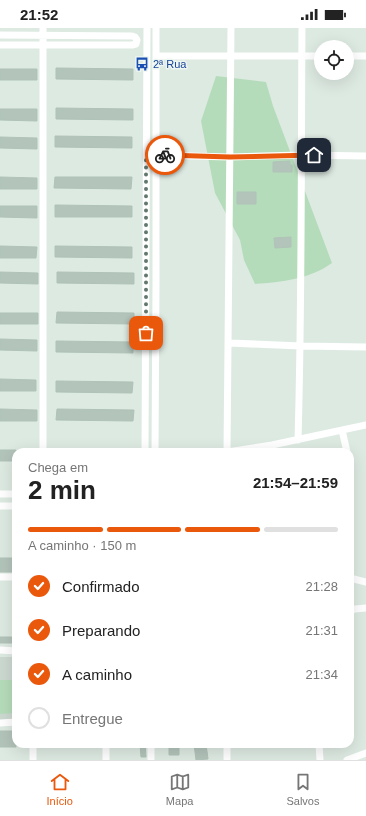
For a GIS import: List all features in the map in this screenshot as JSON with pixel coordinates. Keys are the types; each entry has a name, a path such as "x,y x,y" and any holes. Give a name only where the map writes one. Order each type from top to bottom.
{"street":[{"path":"43,28 43,448"},
{"path":"146,448 147,28"},
{"path":"155,448 156,28"},
{"path":"227,448 231,28"},
{"path":"298,440 301,346 300,155 302,28"},
{"path":"0,35 132,36 136,37 137,40 136,44 132,45 0,45"},
{"path":"156,56 314,56"},
{"path":"354,56 366,56"},
{"path":"146,154 230,157 300,155 366,156"},
{"path":"229,343 366,347"},
{"path":"251,448 298,440 366,425"},
{"path":"342,430 346,448"},
{"path":"0,494 12,494"},
{"path":"0,506 12,506"},
{"path":"0,577 12,578"},
{"path":"354,579 366,582"},
{"path":"354,609 366,608"},
{"path":"0,650 12,650"},
{"path":"0,724 12,722"},
{"path":"33,748 33,760"},
{"path":"106,748 106,760"},
{"path":"151,748 151,760"},
{"path":"227,748 227,760"},
{"path":"319,748 320,760"},
{"path":"347,760 366,753"}],"shaded area":[{"path":"0,657 12,657 12,721 0,721"}],"green space":[{"path":"216,76 266,82 273,106 332,263 314,273 295,279 255,284 244,260 240,240 215,193 201,121"},
{"path":"0,680 12,680 12,713 0,714"}],"building":[{"path":"56,68 133,69 133,80 56,79"},
{"path":"0,69 37,69 37,80 0,80"},
{"path":"56,108 133,109 133,120 56,119"},
{"path":"0,109 37,109 37,121 0,120"},
{"path":"55,136 132,137 132,148 55,147"},
{"path":"0,137 37,138 37,149 0,148"},
{"path":"290,161 290,165 292,165 292,172 273,172 273,162"},
{"path":"0,177 37,178 37,189 0,189"},
{"path":"55,177 132,177 131,189 54,188"},
{"path":"237,192 256,192 256,204 237,204"},
{"path":"55,205 132,206 132,217 55,217"},
{"path":"0,206 37,206 37,218 0,217"},
{"path":"291,237 291,247 275,248 274,238"},
{"path":"0,246 37,247 36,258 0,258"},
{"path":"55,246 132,247 132,258 55,257"},
{"path":"0,272 38,273 38,284 0,283"},
{"path":"57,272 134,273 134,284 57,283"},
{"path":"57,312 134,313 134,324 56,323"},
{"path":"0,313 38,313 38,324 0,324"},
{"path":"0,339 37,340 37,351 0,350"},
{"path":"56,341 133,342 133,353 56,352"},
{"path":"0,379 36,380 36,391 0,391"},
{"path":"56,381 133,382 132,393 56,392"},
{"path":"0,409 37,410 37,421 0,421"},
{"path":"57,409 134,410 133,421 56,420"},
{"path":"0,450 12,450 12,461 0,461"},
{"path":"0,558 12,558 12,572 0,572"},
{"path":"0,637 12,637 12,643 0,643"},
{"path":"0,731 12,731 12,747 0,747"},
{"path":"140,748 145,748 146,757 141,757"},
{"path":"169,748 179,748 179,755 169,755"},
{"path":"194,748 207,748 208,759 196,760"}],"way so far":[{"path":"146,333 146,154 165,155"}],"place":[{"name":"2ª Rua","path":"142,64"}],"route":[{"path":"165,155 230,157 314,155"}]}
